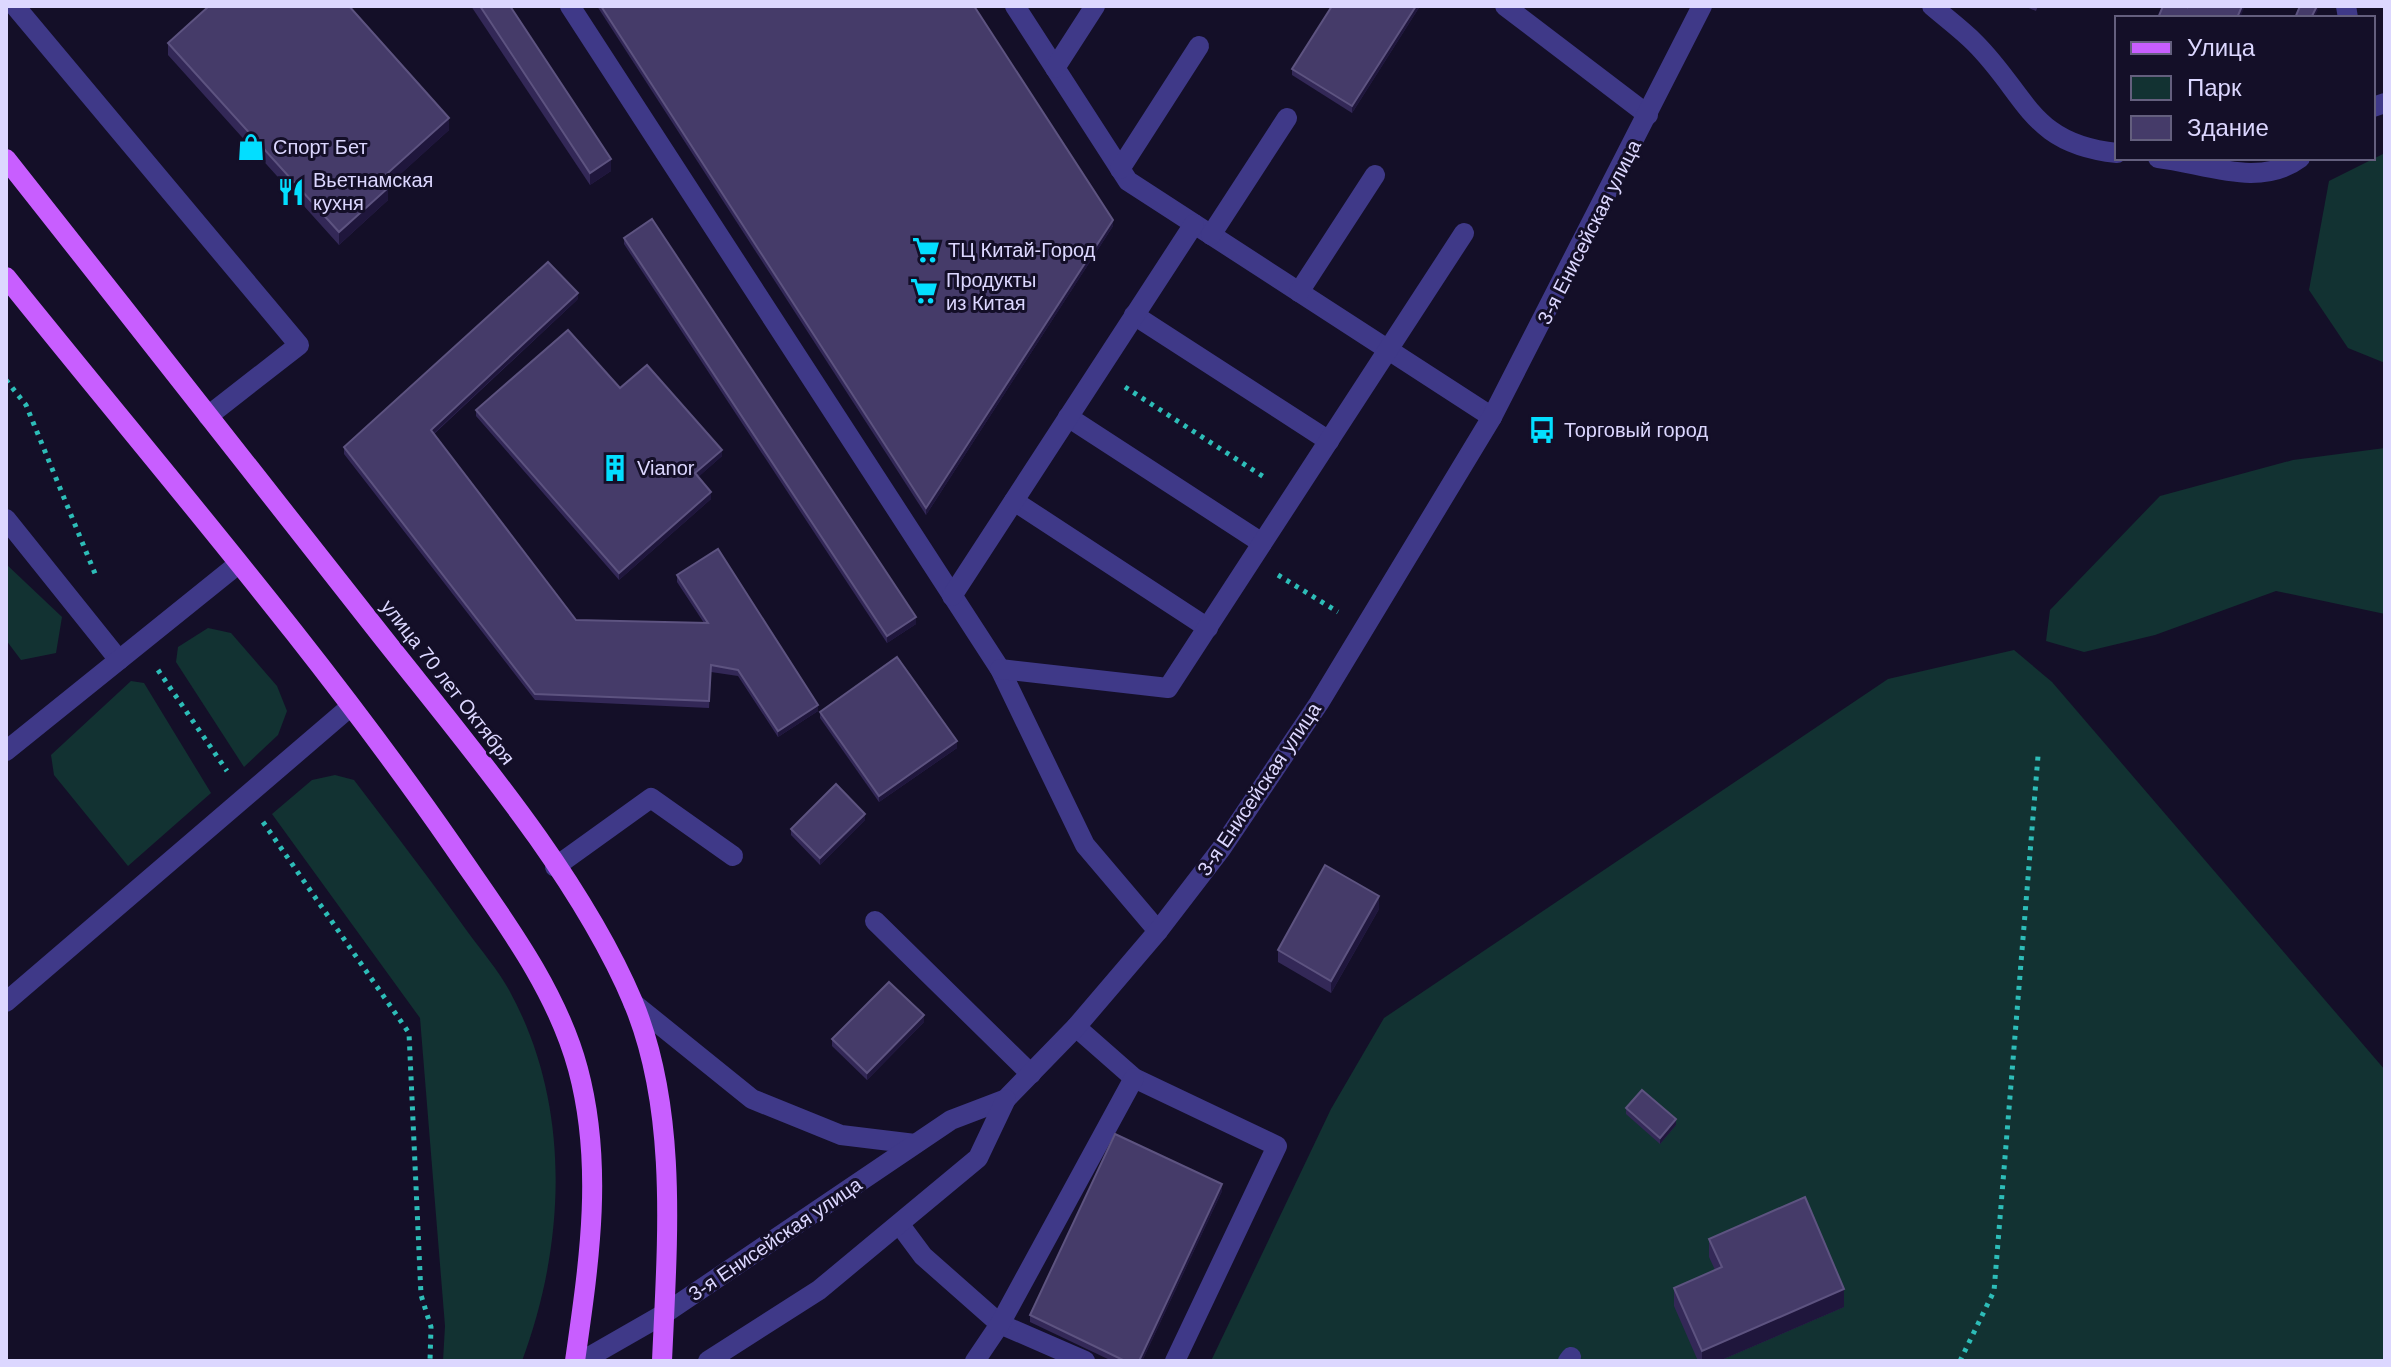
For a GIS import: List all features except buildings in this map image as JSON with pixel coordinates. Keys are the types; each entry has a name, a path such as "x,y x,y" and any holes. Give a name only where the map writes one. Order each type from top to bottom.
{"main road":[{"name":"улица 70 лет Октября","path":"6,159 451,724 584,910 633,1003 648,1050 663,1133 669,1227 662,1361"},
{"path":"6,277 413,788 513,934 563,1024 578,1070 589,1129 593,1235 575,1361"}],"street":[{"path":"15,6 299,345 208,416"},
{"path":"570,6 1000,669 1085,845 1158,931"},
{"path":"1015,6 1128,181 1492,417"},
{"path":"1055,68 1095,6"},
{"path":"1505,6 1648,115"},
{"name":"3-я Енисейская улица","path":"582,1361 664,1314 951,1120 1006,1099 1076,1027 1158,931 1221,849 1319,703 1492,417 1702,6"},
{"path":"1932,6 1976,44 2049,132 2070,145 2115,153"},
{"path":"1120,169 1199,46"},
{"path":"952,596 1134,315 1287,118"},
{"path":"2168,160 2231,173 2285,169 2297,160"},
{"path":"1299,292 1375,175"},
{"path":"1000,669 1168,688 1464,233"},
{"path":"1134,315 1329,441"},
{"path":"1068,417 1262,543"},
{"path":"1014,501 1208,628"},
{"path":"6,519 119,660"},
{"path":"6,751 237,565"},
{"path":"6,1002 350,707"},
{"path":"555,867 651,798 733,856"},
{"path":"875,921 1031,1074"},
{"path":"633,1003 752,1099 841,1135 915,1144"},
{"path":"1076,1027 1134,1078 1277,1146 1175,1361"},
{"path":"975,1361 1000,1324 1134,1078"},
{"path":"708,1361 819,1290 978,1158 1006,1099"},
{"path":"900,1225 923,1256 1000,1324 1085,1361"}],"path":[{"path":"6,380 26,405 97,580"},
{"path":"140,643 409,1033 421,1295 431,1327 430,1361"},
{"path":"1960,1361 1994,1291 2038,756"}],"green space":[{"path":"2385,153 2385,363 2348,348 2309,290 2329,181"},
{"path":"2385,448 2385,614 2276,591 2155,635 2084,652 2046,641 2050,610 2160,496 2293,460"},
{"path":"6,564 62,617 56,653 21,660 6,640"},
{"path":"208,628 231,633 277,686 287,711 278,735 244,767 176,662 178,647"},
{"path":"2014,650 2052,682 2385,1070 2385,1361 1211,1361 1331,1109 1384,1018 1888,679"},
{"path":"131,681 144,683 211,793 128,866 54,775 51,755"},
{"path":"335,775 354,780 500,975 529,1034 544,1079 556,1174 554,1222 537,1316 522,1361 443,1361 445,1326 420,1018 272,814 312,780"}],"place":[{"name":"Спорт Бет","path":"251,147"},
{"name":"Вьетнамская кухня","path":"291,192"},
{"name":"ТЦ Китай-Город","path":"926,250"},
{"name":"Продукты из Китая","path":"924,291"},
{"name":"Торговый город","path":"1542,430"},
{"name":"Vianor","path":"615,468"}]}
